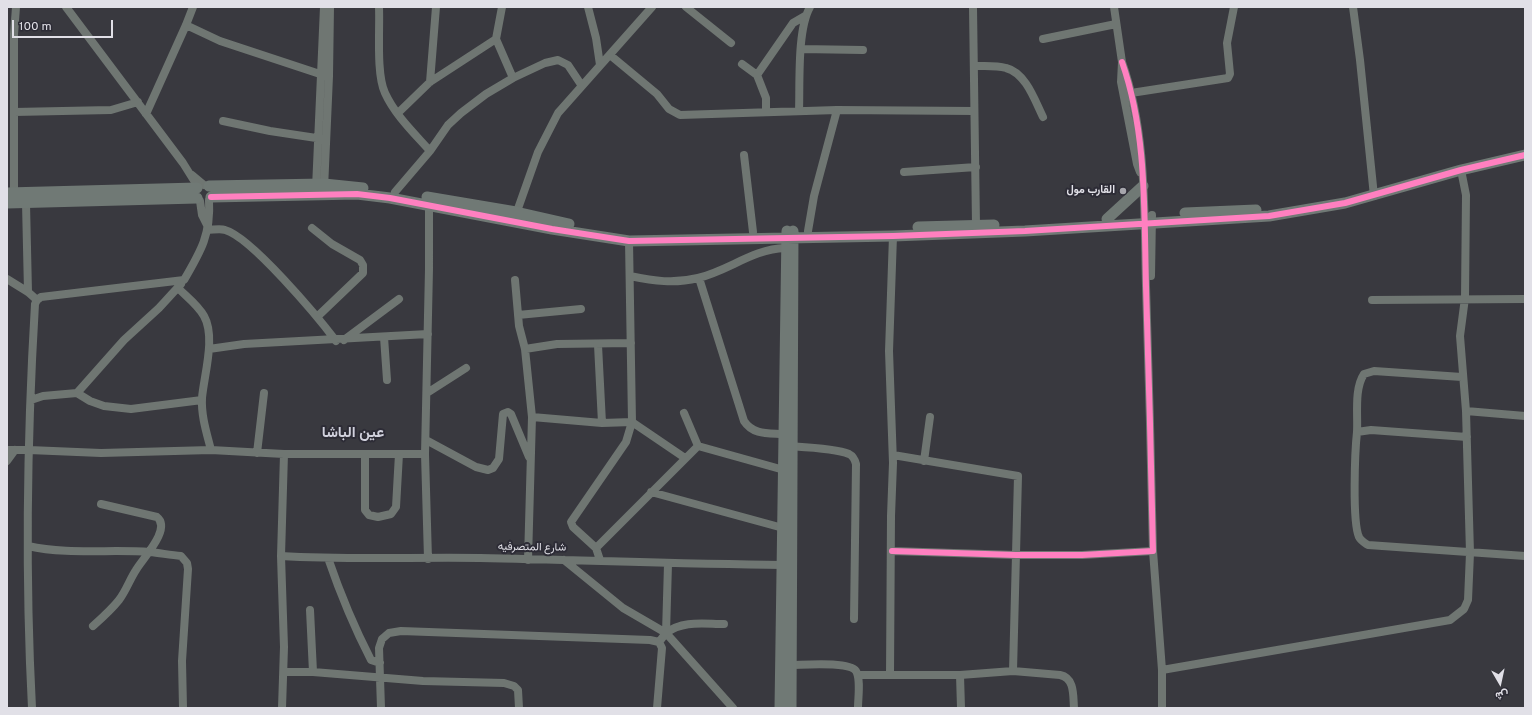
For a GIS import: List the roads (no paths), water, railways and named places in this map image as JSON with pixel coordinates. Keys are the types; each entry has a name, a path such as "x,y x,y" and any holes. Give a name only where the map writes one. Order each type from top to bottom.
{"street":[{"path":"16,7 11,193 203,193"},
{"path":"66,7 191,174 203,193 202,215 207,228 203,247 179,289 124,340 77,393"},
{"path":"146,114 193,7"},
{"path":"324,7 326,76"},
{"path":"320,189 330,7"},
{"path":"379,7 381,80 385,93 398,113 430,151"},
{"path":"430,82 436,7"},
{"path":"502,7 496,38 513,78"},
{"path":"588,7 596,38 600,65"},
{"path":"515,217 538,152 558,113 652,7"},
{"path":"686,7 731,42"},
{"path":"799,111 801,49 805,16 810,7"},
{"path":"973,7 976,225"},
{"path":"1114,7 1122,62 1131,93 1141,153 1142,181 1148,219 1153,551 1162,670 1162,708"},
{"path":"1131,93 1228,78 1230,74 1228,34 1234,7"},
{"path":"1353,7 1374,196"},
{"path":"757,75 793,23 805,16"},
{"path":"1043,39 1116,24"},
{"path":"186,25 220,41 326,76"},
{"path":"398,113 430,82 496,38"},
{"path":"801,49 863,50"},
{"path":"610,55 657,94 669,109 680,115 837,110 974,111"},
{"path":"395,192 430,151 444,128 458,115 486,94 513,78 544,63 558,60 568,65 582,86"},
{"path":"1122,62 1124,96 1137,164 1142,181"},
{"path":"742,64 757,75 766,98 766,112"},
{"path":"974,66 997,67 1012,70 1027,87 1043,118"},
{"path":"14,112 110,110 138,102"},
{"path":"808,231 814,196 837,110"},
{"path":"223,121 270,131 322,139"},
{"path":"744,155 753,232"},
{"path":"630,276 661,282 699,278 766,250 789,237 808,231 1061,223 1107,219 1250,217 1288,212 1345,203 1374,196 1461,170 1525,156"},
{"path":"904,172 976,167"},
{"path":"1162,670 1450,620 1464,609 1468,600 1470,553 1466,411 1462,377 1460,336 1465,298 1466,196 1461,170"},
{"path":"1107,219 1142,181"},
{"path":"7,203 203,193 320,189 395,192 629,241 893,236 1025,231 1148,219"},
{"path":"320,189 628,233 656,235 753,232 789,237"},
{"path":"26,203 28,292"},
{"path":"428,558 425,454 429,205"},
{"path":"207,228 226,230 235,235 284,280 340,340"},
{"path":"312,228 332,244 360,260 364,270 318,316"},
{"path":"890,675 893,455 889,351 893,236"},
{"path":"780,708 784,470 788,446 783,434 789,237"},
{"path":"789,237 791,372 788,446 791,664 790,708"},
{"path":"600,560 596,548 573,527 572,522 626,442 632,422 629,241"},
{"path":"699,278 744,421 747,426 755,431 783,434"},
{"path":"7,279 28,292 37,300"},
{"path":"32,708 28,617 28,546 31,360 35,304 41,297 184,280"},
{"path":"515,280 520,335 525,349 532,417 528,560"},
{"path":"179,289 204,316 208,327 208,349 202,400 205,428 211,450"},
{"path":"1372,300 1465,298 1525,299"},
{"path":"340,340 399,299"},
{"path":"518,315 581,309"},
{"path":"208,349 244,344 340,340 428,334"},
{"path":"384,337 387,380"},
{"path":"525,349 557,344 598,345 631,343"},
{"path":"598,345 602,423"},
{"path":"427,393 466,368"},
{"path":"1462,377 1374,371 1364,374 1360,380 1358,390 1355,495 1357,530 1363,541 1368,545 1525,556"},
{"path":"257,453 264,392"},
{"path":"31,400 43,396 77,393 90,401 104,406 130,408 202,400"},
{"path":"1466,411 1525,416"},
{"path":"426,440 476,466 488,470 497,464 499,459 502,414 508,412 511,414 530,458"},
{"path":"684,413 698,446"},
{"path":"532,417 602,423 632,422 685,458"},
{"path":"924,461 930,417"},
{"path":"1358,432 1371,430 1467,437"},
{"path":"698,446 784,470"},
{"path":"596,548 650,492 698,446"},
{"path":"788,446 823,449 848,454 854,458 856,464 854,619"},
{"path":"7,461 11,450 101,454 211,450 284,454 425,454"},
{"path":"282,708 284,672 281,556 284,454"},
{"path":"365,454 365,510 369,516 378,517 391,514 396,507 399,454"},
{"path":"893,455 1018,476 1013,671"},
{"path":"650,492 783,528"},
{"path":"93,626 122,596 136,568 149,552 162,526 160,519 157,517 101,504"},
{"path":"28,546 74,551 149,552 181,556 184,559 188,568 182,661 183,708"},
{"path":"892,551 1016,555 1082,555 1153,551"},
{"name":"شارع المتصرفيه","path":"281,556 328,558 600,560 668,564 783,566"},
{"path":"328,558 342,598 357,633 371,660 380,663"},
{"path":"564,560 623,608 666,633 733,708"},
{"path":"666,633 668,564"},
{"path":"310,610 313,672"},
{"path":"659,642 666,633 683,624 724,624"},
{"path":"381,708 379,654 382,639 388,633 401,631 650,640 659,642"},
{"path":"657,708 662,648 659,642"},
{"path":"791,664 850,666 855,669 858,675 858,708"},
{"path":"858,675 960,675 1013,671 1065,676 1071,683 1074,708"},
{"path":"284,672 313,672 381,679 508,683 518,690 519,708"},
{"path":"960,675 961,708"}],"place":[{"name":"القارب مول","path":"1123,191"}],"district":[{"name":"عين الباشا","path":"353,434"}]}
